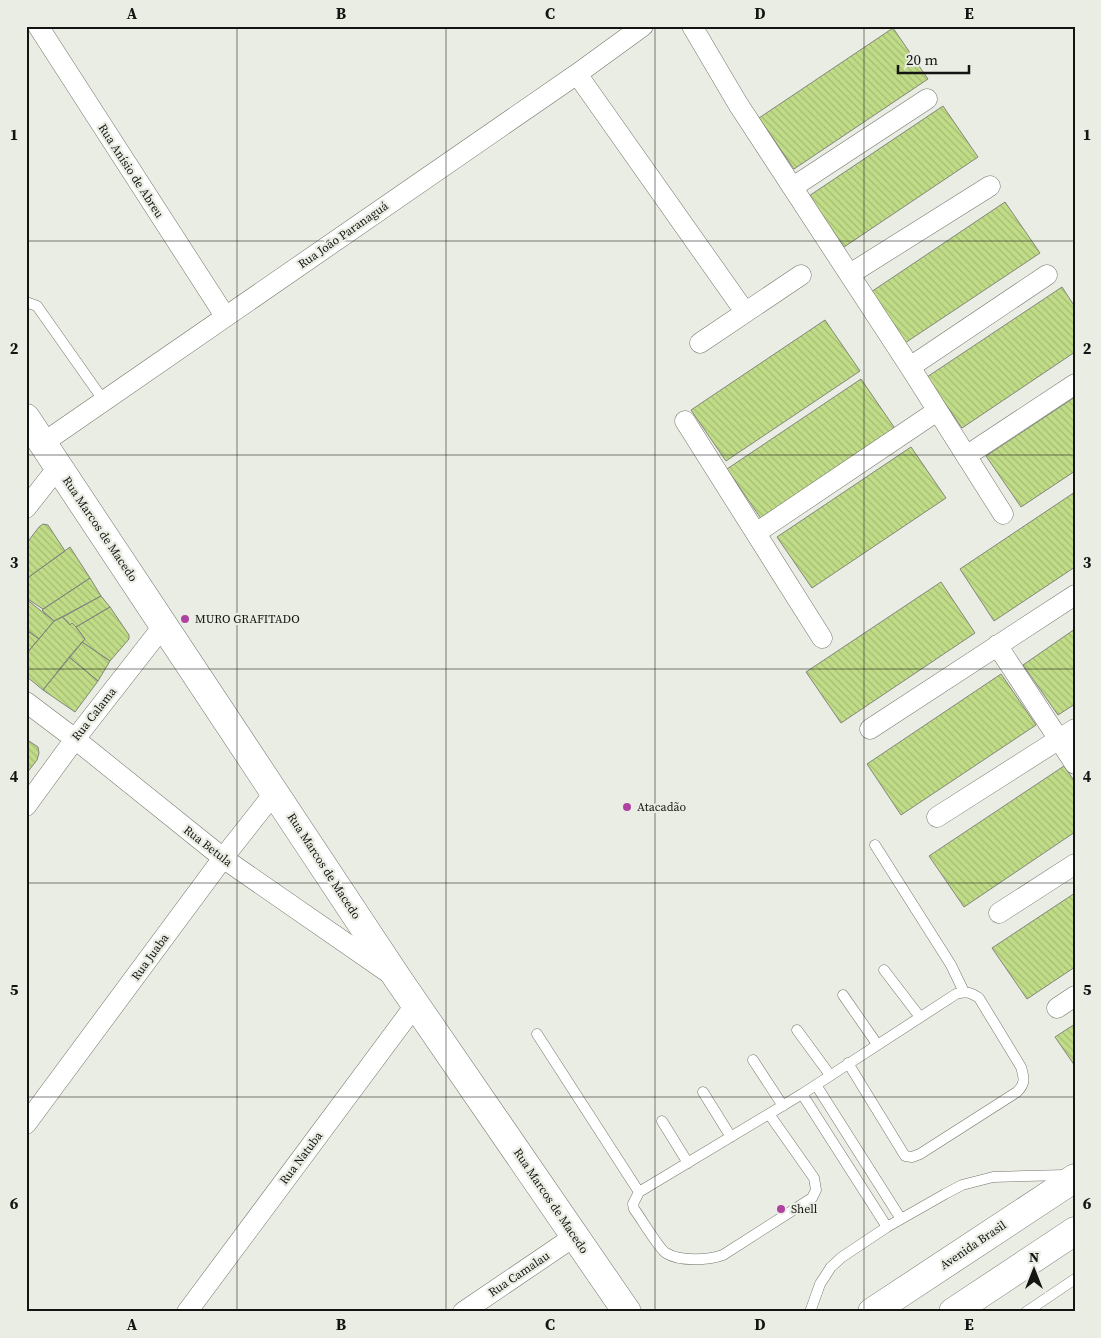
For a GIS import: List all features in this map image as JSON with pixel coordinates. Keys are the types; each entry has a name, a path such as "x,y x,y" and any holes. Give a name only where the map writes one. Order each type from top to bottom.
{"main road":[{"name":"Rua Marcos de Macedo","path":"26,418 398,979 627,1312"},
{"name":"Avenida Brasil","path":"872,1312 1075,1176"},
{"path":"953,1312 1075,1231"}],"street":[{"name":"Rua Anísio de Abreu","path":"38,26 225,316"},
{"name":"Rua João Paranaguá","path":"43,443 577,74 643,26"},
{"path":"692,26 738,104 850,274 1003,514"},
{"path":"577,74 745,312"},
{"path":"792,187 927,99"},
{"path":"850,274 990,186"},
{"path":"700,343 801,275"},
{"path":"910,367 1047,275"},
{"path":"966,456 1075,384"},
{"path":"756,533 937,411"},
{"path":"685,420 822,638"},
{"path":"26,508 59,466"},
{"path":"870,729 996,645 1075,596"},
{"name":"Rua Calama","path":"26,806 75,739 164,625"},
{"path":"996,645 1067,735 1075,764"},
{"name":"Rua Betula","path":"26,702 223,858 398,979"},
{"path":"937,817 1067,735"},
{"name":"Rua Juaba","path":"26,1124 223,858 275,792"},
{"path":"1000,913 1075,864"},
{"path":"1057,1008 1075,996"},
{"name":"Rua Natuba","path":"187,1312 416,1004"},
{"name":"Rua Camalau","path":"463,1312 575,1236"}],"lane":[{"path":"26,302 36,306 104,401"},
{"path":"875,845 951,965 964,992"},
{"path":"884,970 920,1017"},
{"path":"769,1114 814,1178 816,1190 812,1198 723,1256 700,1259 683,1258 665,1253 634,1209 633,1204 639,1192 769,1114 783,1106 816,1085 830,1075 848,1063 877,1044 956,994 970,992 980,998 1021,1067 1025,1080 1024,1085 1017,1092 920,1154 912,1157 906,1156 848,1063"},
{"path":"843,995 877,1044"},
{"path":"797,1030 830,1075"},
{"path":"537,1034 639,1192"},
{"path":"753,1060 783,1106"},
{"path":"816,1085 901,1219"},
{"path":"703,1092 731,1137"},
{"path":"802,1094 887,1227"},
{"path":"662,1121 688,1163"},
{"path":"810,1312 820,1284 831,1267 842,1257 887,1227 962,1185 993,1177 1075,1176"},
{"path":"1026,1312 1075,1279"}],"building":[{"path":"893,28 928,79 794,169 759,118"},
{"path":"943,106 978,157 844,247 809,196"},
{"path":"1005,202 1040,253 905,343 871,292"},
{"path":"1062,287 1075,307 1075,352 962,428 927,377"},
{"path":"825,320 860,371 726,461 691,410"},
{"path":"861,379 896,430 762,520 727,469"},
{"path":"1075,397 1075,471 1021,507 986,456"},
{"path":"911,447 946,498 812,588 777,537"},
{"path":"1075,492 1075,567 994,621 960,569"},
{"path":"43,524 48,525 65,551 26,579 26,544"},
{"path":"70,547 90,578 43,609 26,598 26,579"},
{"path":"90,578 101,596 54,621 42,610"},
{"path":"941,582 975,633 841,723 806,672"},
{"path":"101,596 110,607 76,627 72,623 70,625 63,617"},
{"path":"26,599 54,621 39,639 26,629"},
{"path":"110,607 129,635 129,639 110,661 82,642 85,639 76,627"},
{"path":"63,617 70,625 72,623 76,627 85,639 43,690 26,676 26,654 54,621"},
{"path":"1075,629 1075,704 1058,715 1023,665"},
{"path":"26,630 39,639 26,654"},
{"path":"82,642 110,661 98,681 69,657"},
{"path":"69,657 98,681 75,712 43,690"},
{"path":"1001,674 1036,725 901,815 867,764"},
{"path":"26,739 38,747 39,753 37,760 26,774"},
{"path":"1064,766 1075,782 1075,832 964,907 929,856"},
{"path":"1075,893 1075,967 1027,999 992,948"},
{"path":"1075,1024 1075,1066 1055,1037"}],"place":[{"name":"MURO GRAFITADO","path":"185,619"},
{"name":"Atacadão","path":"627,807"},
{"name":"Shell","path":"781,1209"}]}
